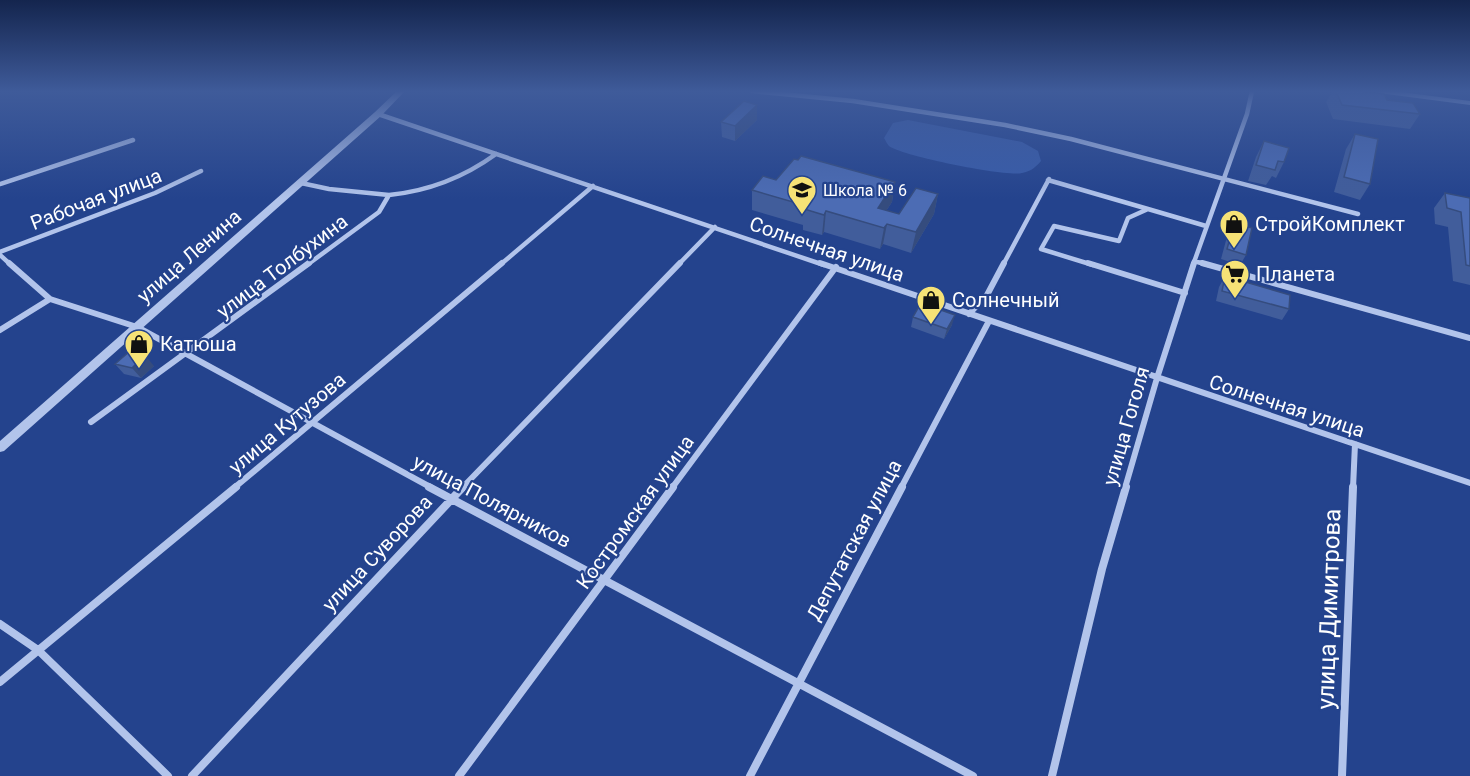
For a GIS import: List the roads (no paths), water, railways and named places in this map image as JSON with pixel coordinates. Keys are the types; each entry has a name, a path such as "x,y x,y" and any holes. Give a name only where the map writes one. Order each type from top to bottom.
{"street":[{"name":"улица Ленина","path":"0,448 363,127"},
{"name":"Солнечная улица","path":"417,127 1470,483"},
{"path":"1015,127 1071,139 1358,214"},
{"name":"улица Гоголя","path":"1052,776 1102,569 1156,378 1206,226 1242,127"},
{"path":"0,184 133,140"},
{"path":"301,183 329,189 388,195 415,193 436,188 468,173 496,154"},
{"name":"Рабочая улица","path":"0,253 155,193 201,171"},
{"path":"969,314 987,295 1049,180 1206,226"},
{"name":"улица Кутузова","path":"0,682 314,422 593,186"},
{"name":"улица Толбухина","path":"91,422 379,212 388,195"},
{"path":"1148,209 1128,218 1119,241 1054,226 1041,249 1185,293"},
{"name":"улица Суворова","path":"192,776 451,499 715,227"},
{"name":"улица Полярников","path":"0,253 50,299 136,327 314,422 451,499 973,776"},
{"path":"1194,261 1470,338"},
{"name":"Костромская улица","path":"459,776 836,267"},
{"path":"0,330 50,299"},
{"name":"Депутатская улица","path":"750,776 989,321"},
{"name":"улица Димитрова","path":"1342,776 1355,444"},
{"path":"0,624 38,650 168,776"}],"place":[{"name":"Школа № 6","path":"802,216"},
{"name":"СтройКомплект","path":"1234,250"},
{"name":"Планета","path":"1235,300"},
{"name":"Солнечный","path":"931,326"},
{"name":"Катюша","path":"139,370"}]}
